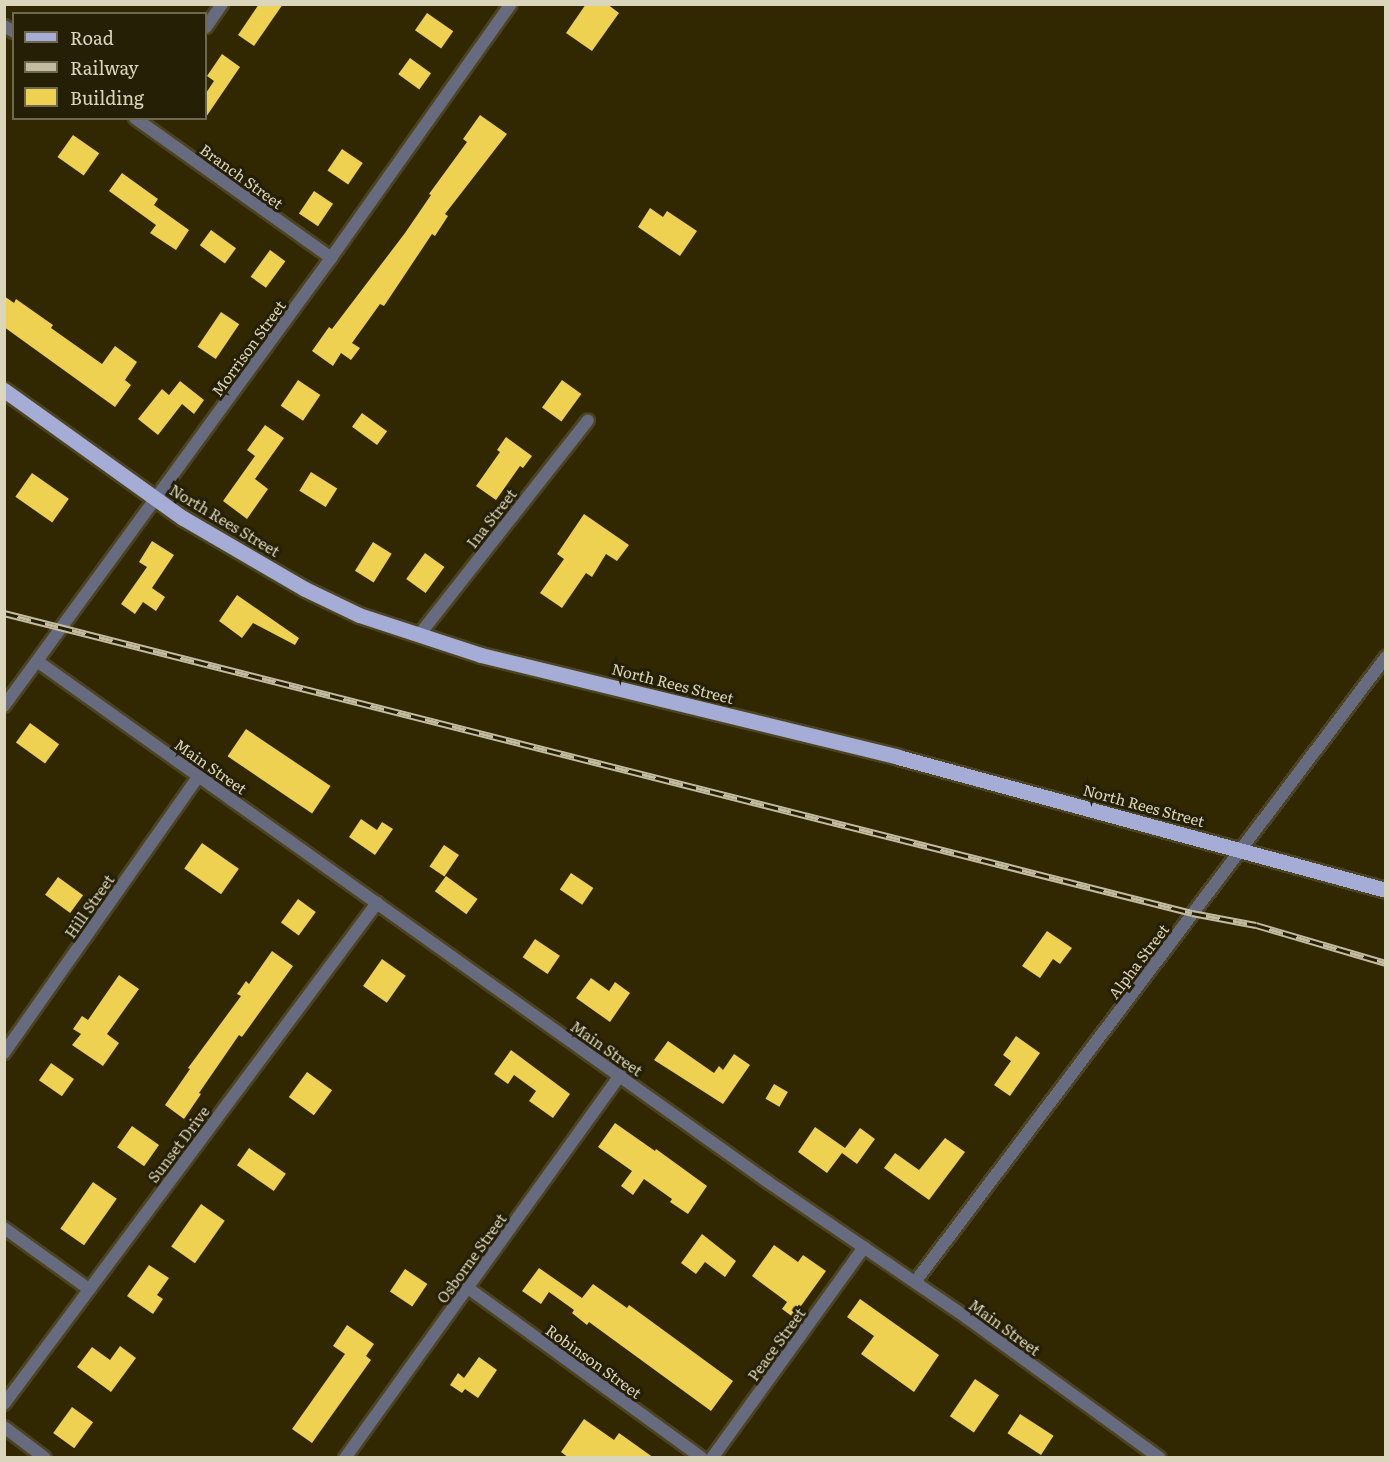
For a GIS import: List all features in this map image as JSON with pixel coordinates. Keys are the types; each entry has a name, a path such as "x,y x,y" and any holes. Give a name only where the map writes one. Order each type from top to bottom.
{"main road":[{"name":"North Rees Street","path":"4,390 183,518 305,589 359,615 481,655 898,757 1386,890"}],"street":[{"path":"207,26 222,4"},
{"name":"Morrison Street","path":"4,706 331,258 511,4"},
{"name":"Branch Street","path":"138,120 331,258"},
{"name":"Ina Street","path":"419,635 588,420"},
{"name":"Alpha Street","path":"915,1282 1386,657"},
{"name":"Main Street","path":"37,661 1160,1458"},
{"name":"Hill Street","path":"4,1053 199,777"},
{"name":"Sunset Drive","path":"4,1404 377,903"},
{"name":"Osborne Street","path":"345,1458 620,1076"},
{"path":"4,1228 89,1289"},
{"name":"Peace Street","path":"712,1458 864,1247"},
{"name":"Robinson Street","path":"468,1288 702,1458"},
{"path":"4,1427 45,1458"}],"building":[{"path":"259,4 283,4 254,46 238,35"},
{"path":"586,4 607,4 619,13 592,51 566,33"},
{"path":"427,13 453,31 441,49 415,30"},
{"path":"222,54 240,67 207,116 207,92 214,81 207,76"},
{"path":"410,58 431,73 419,89 398,74"},
{"path":"480,115 507,134 445,214 448,216 435,236 432,234 384,306 380,304 352,343 360,348 351,360 341,353 333,366 312,351 329,327 332,329 405,233 431,195 429,194 467,142 463,139"},
{"path":"73,135 99,153 84,175 58,157"},
{"path":"342,149 363,163 348,185 327,171"},
{"path":"122,173 158,199 154,205 189,230 176,250 150,233 156,225 109,191"},
{"path":"314,191 333,204 318,226 299,213"},
{"path":"650,208 663,217 667,211 697,231 680,256 638,227"},
{"path":"211,230 236,248 225,264 200,245"},
{"path":"270,250 285,261 266,288 251,277"},
{"path":"4,296 14,303 16,299 53,325 51,328 102,364 115,346 137,362 125,380 131,385 115,407 4,327"},
{"path":"221,312 239,324 216,359 198,347"},
{"path":"298,380 320,395 303,421 281,406"},
{"path":"562,380 581,394 561,422 542,408"},
{"path":"180,381 204,400 194,414 182,404 158,435 138,419 162,389 169,395"},
{"path":"362,413 387,431 377,445 352,427"},
{"path":"265,425 284,438 255,479 268,489 247,519 223,501 255,456 247,450"},
{"path":"506,437 532,456 523,468 520,466 496,500 476,486 500,452 497,450"},
{"path":"311,472 337,488 326,507 299,491"},
{"path":"32,473 69,499 52,523 15,497"},
{"path":"584,514 629,545 617,561 606,554 592,577 586,573 562,608 540,593 564,559 557,554"},
{"path":"152,541 174,555 152,588 165,597 156,611 143,602 135,614 121,604 147,567 139,562"},
{"path":"373,542 392,554 374,582 355,571"},
{"path":"425,553 444,567 426,593 406,579"},
{"path":"237,595 299,638 295,645 253,623 242,638 219,621"},
{"path":"30,723 59,744 45,764 16,742"},
{"path":"246,729 331,786 312,813 228,756"},
{"path":"361,819 377,830 382,822 393,829 375,855 349,837"},
{"path":"202,843 239,869 221,894 184,868"},
{"path":"444,845 459,855 444,877 429,867"},
{"path":"571,873 593,888 582,905 560,890"},
{"path":"446,876 478,899 466,914 435,891"},
{"path":"58,877 83,895 70,913 45,895"},
{"path":"298,899 316,912 299,935 281,922"},
{"path":"1047,931 1072,948 1060,964 1053,959 1040,978 1022,966"},
{"path":"535,939 560,956 548,974 523,957"},
{"path":"272,951 293,966 242,1037 239,1035 184,1119 165,1105 190,1069 188,1068 241,996 237,994 246,981 249,984"},
{"path":"382,959 406,976 387,1003 363,986"},
{"path":"119,975 139,989 107,1034 119,1043 103,1066 72,1045 81,1034 73,1029 82,1016 88,1020"},
{"path":"591,978 609,991 615,982 630,993 610,1022 576,998"},
{"path":"1016,1036 1040,1053 1010,1096 994,1085 1011,1061 1003,1055"},
{"path":"668,1041 714,1073 719,1066 723,1070 734,1054 750,1065 723,1104 654,1060"},
{"path":"511,1050 570,1094 553,1118 529,1101 536,1091 514,1075 508,1084 494,1074"},
{"path":"51,1063 74,1079 62,1096 39,1080"},
{"path":"307,1072 332,1090 314,1115 289,1097"},
{"path":"774,1084 788,1092 779,1107 766,1099"},
{"path":"615,1123 707,1186 688,1214 670,1202 672,1199 644,1179 633,1195 621,1186 632,1171 598,1147"},
{"path":"132,1126 159,1145 144,1166 117,1147"},
{"path":"815,1127 845,1148 860,1128 875,1139 857,1164 842,1153 827,1173 798,1152"},
{"path":"945,1138 965,1152 929,1200 884,1168 895,1153 919,1170"},
{"path":"249,1148 286,1174 274,1191 237,1165"},
{"path":"93,1182 117,1199 84,1245 60,1229"},
{"path":"201,1204 225,1221 195,1263 171,1247"},
{"path":"702,1234 736,1261 725,1277 705,1262 696,1274 681,1263"},
{"path":"774,1245 798,1262 803,1255 826,1271 793,1317 782,1309 787,1302 752,1276"},
{"path":"149,1265 169,1278 157,1295 163,1299 153,1314 127,1296"},
{"path":"539,1268 582,1298 593,1284 627,1308 629,1305 733,1381 711,1411 589,1322 587,1325 572,1313 574,1310 549,1292 541,1304 522,1291"},
{"path":"405,1269 427,1284 412,1306 390,1291"},
{"path":"860,1299 939,1355 914,1392 861,1354 874,1336 847,1317"},
{"path":"347,1325 374,1344 366,1356 371,1360 312,1443 292,1429 345,1354 333,1346"},
{"path":"120,1346 136,1358 111,1392 77,1367 92,1347 110,1360"},
{"path":"479,1357 497,1370 478,1398 465,1389 462,1393 450,1385 458,1373 464,1378"},
{"path":"975,1379 999,1395 974,1433 950,1416"},
{"path":"72,1407 93,1422 74,1448 53,1433"},
{"path":"1020,1414 1054,1436 1041,1455 1007,1433"},
{"path":"584,1419 614,1440 619,1433 654,1458 569,1458 561,1452"}],"railway":[{"path":"4,613 1192,913 1256,925 1386,963"}]}
